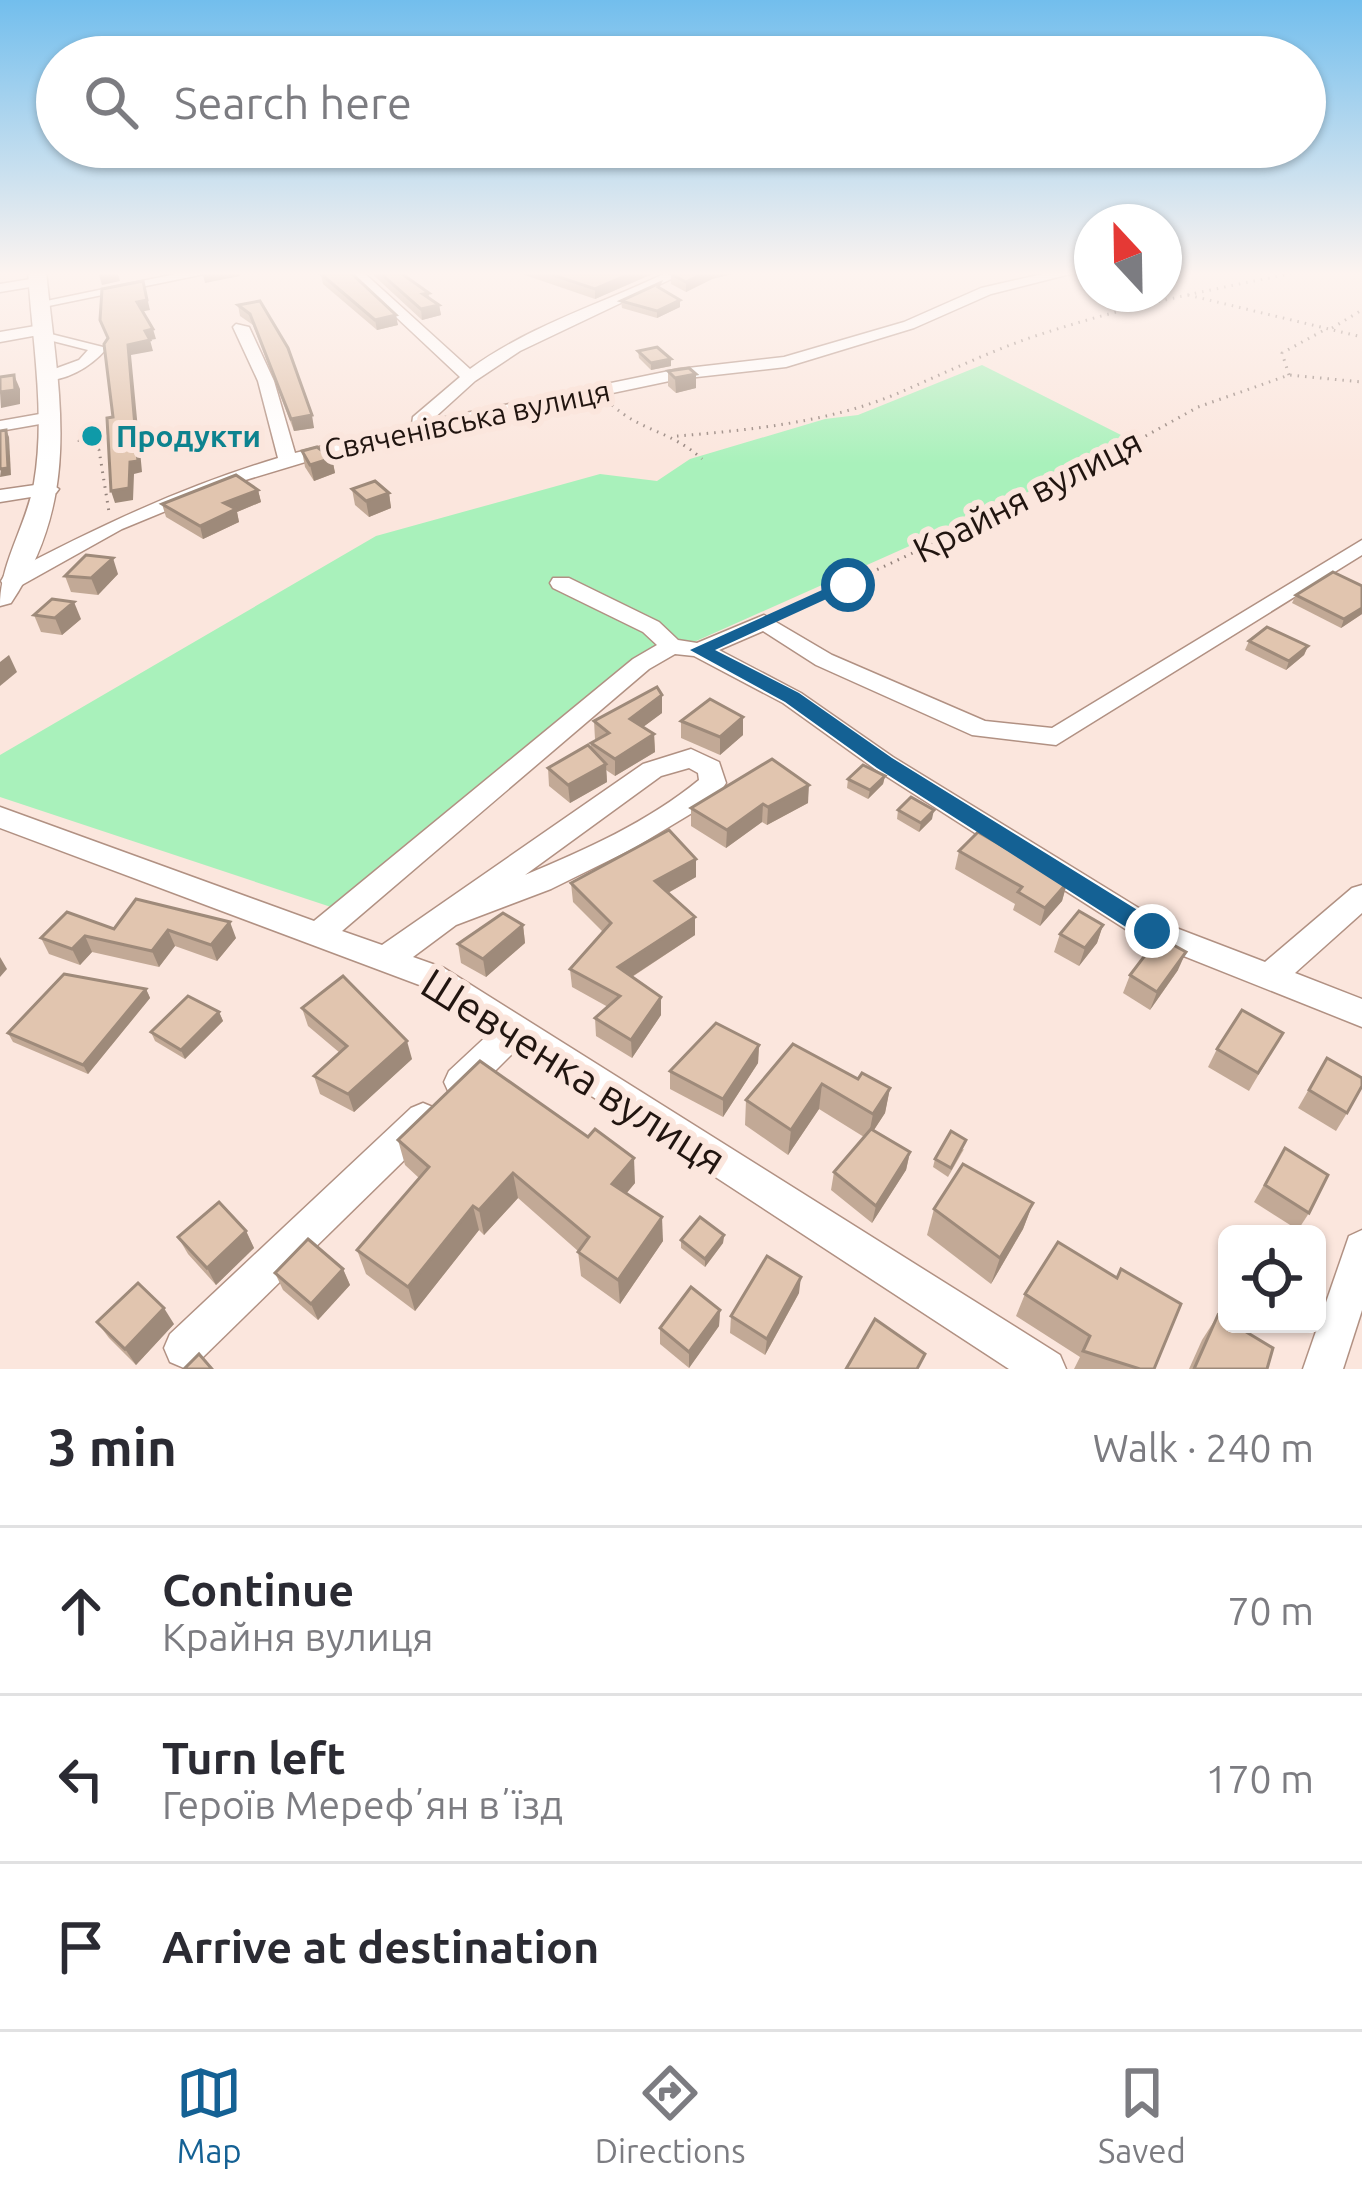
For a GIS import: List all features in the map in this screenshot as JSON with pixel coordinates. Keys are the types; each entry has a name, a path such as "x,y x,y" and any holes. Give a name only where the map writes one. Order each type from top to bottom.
{"highway":[{"path":"6,589 37,537 49,489 51,417 41,335"}],"street":[{"path":"44,378 85,363 99,348 81,335"},
{"path":"245,335 266,381 288,461"},
{"path":"423,335 469,377"},
{"path":"412,426 450,400 469,377 553,335"},
{"name":"Свяченівська вулиця","path":"6,589 126,521 288,461 412,426 823,354 873,335"},
{"path":"0,426 51,417"},
{"path":"0,496 49,489"},
{"path":"317,934 641,664 764,622 824,660 981,729 1056,737 1362,546"},
{"path":"561,584 792,698 884,763 1152,931 1362,1013"},
{"path":"385,960 438,919 652,770 691,758 710,768 713,783 704,793 660,819 525,888 438,919"},
{"name":"Шевченка вулиця","path":"0,818 433,977 1046,1369"},
{"path":"1269,977 1362,896"},
{"path":"184,1348 515,1030"},
{"path":"1323,1369 1362,1249"}],"path":[{"path":"590,392 631,422 677,436 770,428 861,404 1039,335"},
{"path":"1289,375 1282,353 1317,335"},
{"name":"Крайня вулиця","path":"764,622 1050,489 1198,406 1289,375 1362,382"},
{"path":"677,436 702,460"},
{"path":"78,440 99,450 104,506 126,521"}],"green space":[{"path":"982,365 1127,438 1015,499 694,642 663,639 337,909 0,797 0,755 376,536 600,474 657,481 690,459 825,419 858,415"}],"building":[{"path":"147,335 150,340 128,345 138,461 130,462 129,488 111,491 107,418 113,417 104,344 108,338"},
{"path":"258,335 280,335 288,348 312,415 291,419"},
{"path":"657,347 671,359 651,363 638,351"},
{"path":"689,368 696,374 675,378 668,371"},
{"path":"14,375 15,390 0,392 0,377"},
{"path":"6,430 8,468 0,469 0,431"},
{"path":"317,447 332,458 310,465 302,451"},
{"path":"236,475 258,490 224,503 236,509 200,526 162,504"},
{"path":"375,481 389,493 366,501 352,489"},
{"path":"86,555 113,558 91,578 65,576"},
{"path":"1333,572 1362,586 1362,608 1344,619 1296,595"},
{"path":"52,599 74,602 55,618 34,615"},
{"path":"1267,627 1308,646 1289,661 1249,641"},
{"path":"657,687 662,695 630,719 654,734 615,759 591,743 609,733 594,721"},
{"path":"710,699 743,717 720,737 681,721"},
{"path":"588,745 606,764 568,785 548,768"},
{"path":"772,759 809,785 768,807 763,804 727,830 691,808"},
{"path":"863,765 885,776 870,790 848,779"},
{"path":"911,797 934,810 921,823 898,810"},
{"path":"669,830 696,859 655,881 695,917 618,967 661,997 631,1040 595,1018 620,996 570,969 611,923 571,883"},
{"path":"978,832 1067,883 1045,908 1018,892 1022,887 959,851"},
{"path":"136,899 230,922 211,945 168,930 152,951 85,936 72,949 41,938 67,912 114,929"},
{"path":"1079,911 1103,925 1085,948 1060,934"},
{"path":"503,913 523,925 483,959 458,944"},
{"path":"1159,937 1186,952 1157,992 1130,975"},
{"path":"64,974 146,989 83,1065 8,1033"},
{"path":"343,976 407,1041 348,1094 314,1076 347,1046 302,1008"},
{"path":"188,996 219,1012 181,1050 151,1032"},
{"path":"1242,1010 1283,1033 1258,1073 1217,1049"},
{"path":"716,1023 759,1045 723,1099 670,1071"},
{"path":"793,1044 858,1079 862,1073 890,1088 873,1114 822,1084 791,1130 746,1100"},
{"path":"1327,1058 1362,1078 1347,1113 1309,1090"},
{"path":"480,1061 588,1137 595,1129 634,1158 612,1184 662,1217 618,1280 578,1252 589,1237 513,1173 479,1210 473,1206 408,1287 357,1250 429,1167 398,1140"},
{"path":"871,1129 910,1152 876,1206 834,1172"},
{"path":"951,1131 966,1140 951,1168 935,1159"},
{"path":"1285,1148 1328,1175 1309,1213 1265,1185"},
{"path":"963,1164 1033,1203 1000,1258 934,1209"},
{"path":"219,1202 246,1231 207,1268 178,1237"},
{"path":"700,1217 724,1235 705,1259 681,1240"},
{"path":"308,1239 343,1269 311,1304 275,1273"},
{"path":"1058,1242 1117,1278 1121,1269 1181,1304 1154,1369 1083,1351 1090,1336 1025,1294"},
{"path":"767,1256 801,1277 767,1339 731,1316"},
{"path":"138,1283 164,1308 125,1349 97,1322"},
{"path":"691,1287 720,1310 689,1352 660,1328"},
{"path":"1218,1315 1218,1333 1248,1333 1273,1348 1267,1369 1194,1369"},
{"path":"875,1319 925,1354 917,1369 846,1369"},
{"path":"199,1354 212,1369 184,1369"}],"place":[{"name":"Продукти","path":"92,436"}],"route":[{"path":"848,585 700,650 792,698 884,763 1152,931"}]}
